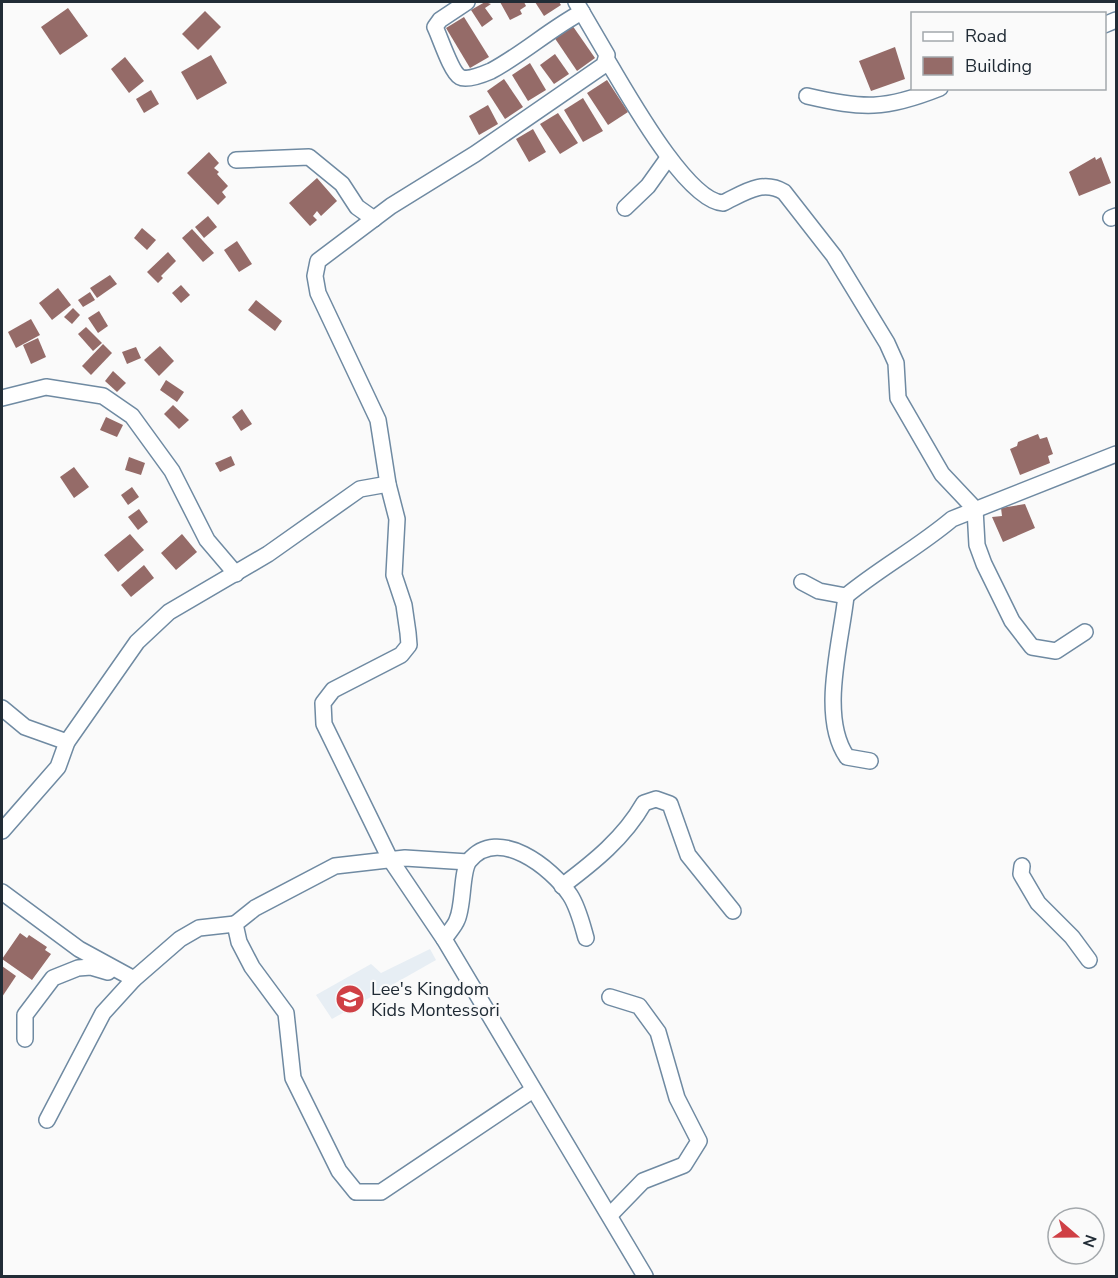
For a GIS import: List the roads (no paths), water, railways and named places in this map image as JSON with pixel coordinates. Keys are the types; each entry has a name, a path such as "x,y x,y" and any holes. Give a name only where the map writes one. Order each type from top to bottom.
{"street":[{"path":"467,2 440,20 435,27 459,77 467,78 490,72 579,7 607,60 668,158 715,202 723,203 762,184 775,186 784,192 834,256 887,343 896,363 898,398 942,474 975,510 977,545 1012,621 1032,647 1056,651 1085,632"},
{"path":"607,60 475,154 374,219 318,261 315,276 318,293 378,420 388,484 397,519 394,575 404,605 409,645 401,655 333,690 323,703 324,724 390,859 444,939 645,1276"},
{"path":"807,96 847,106 877,107 933,90"},
{"path":"236,160 309,156 342,184 357,207 374,219"},
{"path":"625,208 648,186 668,158"},
{"path":"2,398 46,387 103,396 132,416 172,471 207,540 236,574"},
{"path":"870,761 847,758 837,743 832,720 846,596 952,519 1116,454"},
{"path":"2,831 58,767 67,742 137,642 169,612 216,583 236,574 360,489 388,484"},
{"path":"802,582 819,591 846,596"},
{"path":"2,708 25,727 67,742"},
{"path":"562,886 606,851 635,818 644,803 656,799 670,804 688,855 733,910"},
{"path":"444,939 457,920 468,862 479,852 496,848 512,849 553,875 570,896 586,938"},
{"path":"47,1120 103,1013 134,979 189,933 199,928 235,924 255,908 335,866 390,859 430,858 468,862"},
{"path":"1022,866 1021,874 1038,903 1072,937 1089,960"},
{"path":"2,892 78,949 134,979"},
{"path":"235,924 239,942 252,967 286,1013 293,1078 339,1171 356,1192 381,1192 533,1089"},
{"path":"25,1040 25,1015 53,978 78,968 91,967 134,979"},
{"path":"610,997 639,1006 658,1032 677,1098 699,1140 684,1165 643,1180 610,1215"}],"place":[{"name":"Lee's Kingdom Kids Montessori","path":"350,999"}]}
